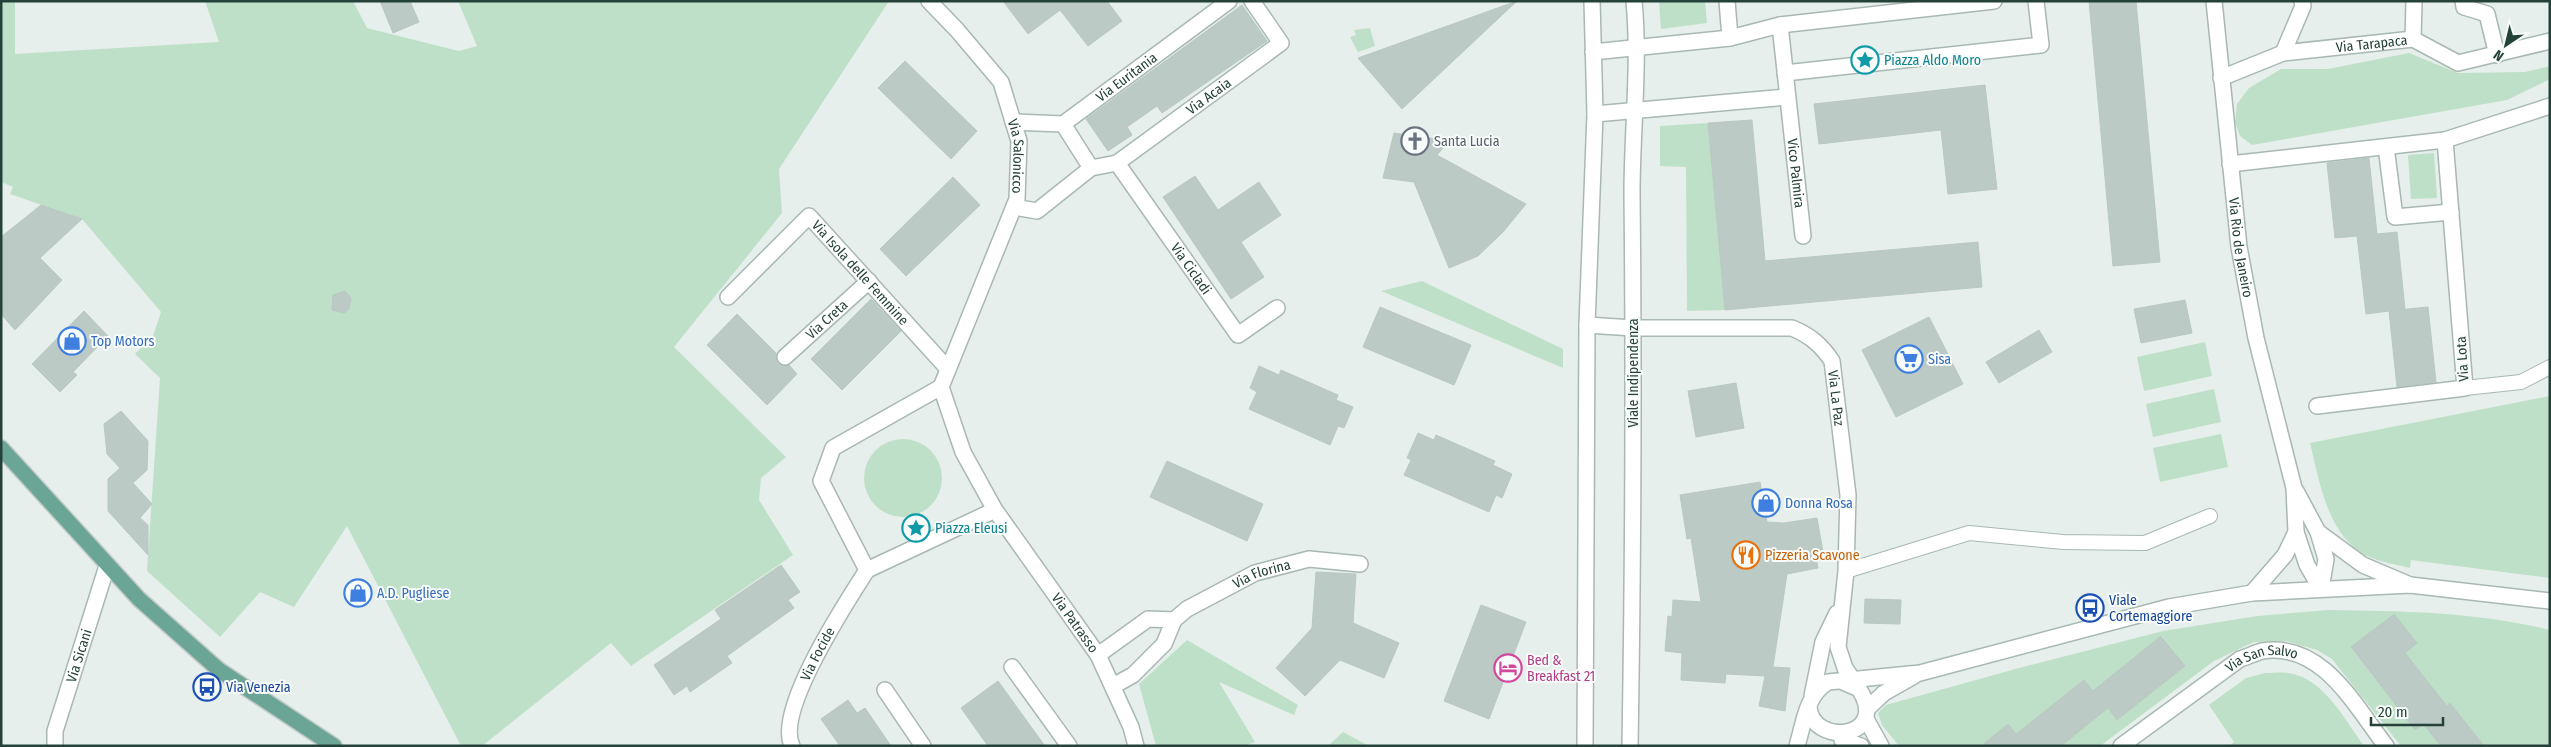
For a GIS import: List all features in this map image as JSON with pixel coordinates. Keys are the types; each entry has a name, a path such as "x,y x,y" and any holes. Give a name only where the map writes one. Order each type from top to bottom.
{"main road":[{"path":"1,448 139,599 219,670 334,746"}],"street":[{"name":"Via Salonicco","path":"928,1 957,30 1001,82 1019,142 1017,199 941,387"},
{"name":"Via Euritania","path":"1063,124 1229,1"},
{"name":"Via Acaia","path":"1014,207 1037,211 1091,168 1117,163 1281,43 1252,1"},
{"path":"1585,746 1587,325 1595,114 1592,1"},
{"name":"Viale Indipendenza","path":"1630,746 1634,328 1632,170 1636,48 1634,1"},
{"path":"1593,52 1730,38 1780,25 1994,1"},
{"path":"1785,73 2041,45 2036,1"},
{"name":"Via Rio de Janeiro","path":"2214,1 2239,246 2256,338 2294,488"},
{"path":"2283,53 2303,6 2302,1"},
{"path":"2413,39 2414,1"},
{"path":"2463,1 2464,7 2487,14 2497,55"},
{"path":"1728,5 1730,38"},
{"name":"Vico Palmira","path":"1780,25 1803,236"},
{"name":"Via Tarapaca","path":"2221,78 2283,53 2413,39 2458,63 2550,41"},
{"path":"1595,114 1635,110 1788,104"},
{"path":"2230,164 2445,140 2550,106"},
{"path":"1013,122 1063,124 1091,168"},
{"name":"Via Lota","path":"2317,406 2465,388 2445,140"},
{"path":"2386,147 2395,217 2451,212"},
{"name":"Via Cicladi","path":"1117,163 1238,335 1277,308"},
{"name":"Via Isola delle Femmine","path":"728,297 809,216 948,369"},
{"name":"Via Creta","path":"785,357 869,281"},
{"name":"Via La Paz","path":"1587,325 1634,328 1792,328 1809,335 1822,346 1832,361 1848,495 1846,571 1838,647 1850,683"},
{"path":"941,387 963,452 995,510 867,570 822,481 833,448 941,387"},
{"path":"2294,488 2296,532 2307,565 2321,589"},
{"path":"2294,488 2318,532 2326,559 2321,589"},
{"name":"Via Patrasso","path":"995,510 1098,655 1131,727 1136,746"},
{"path":"2252,594 2285,555 2296,532"},
{"path":"2318,532 2363,565 2410,585"},
{"name":"Via Florina","path":"1174,620 1187,609 1255,573 1309,559 1360,564"},
{"name":"Via Sicani","path":"54,746 55,731 108,566"},
{"name":"Via Focide","path":"792,746 788,737 798,692 832,627 867,570"},
{"path":"1860,746 1833,741 1822,735 1814,727 1809,717 1810,701 1819,688 1828,682 1850,683 1920,673 2169,608 2252,594 2410,585 2550,601"},
{"path":"1797,746 1810,701 1823,642 1842,603"},
{"path":"1098,655 1148,619 1174,620 1164,644 1132,676 1113,686"},
{"name":"Via San Salvo","path":"2121,746 2240,659 2262,651 2286,651 2312,659 2332,677 2386,746"},
{"path":"1012,667 1070,746"},
{"path":"1833,741 1853,736 1861,729 1867,714 1884,693 1920,673"},
{"path":"1850,683 1867,714 1880,746"},
{"path":"885,690 923,746"}],"lane":[{"path":"2465,388 2521,382 2550,368"},
{"path":"1846,571 1969,533 2063,542 2145,543 2210,516"}],"green space":[{"path":"1,1 15,1 15,54 219,42 205,1 353,1 367,28 459,51 477,46 458,1 889,1 779,169 782,213 674,347 786,457 761,478 759,500 793,555 631,666 611,643 482,746 461,746 347,526 294,607 260,592 220,637 147,571 160,378 135,354 153,336 161,312 82,219 10,194 13,187 1,182"},
{"path":"1659,1 1705,1 1707,23 1661,29"},
{"path":"1370,28 1375,46 1358,52 1350,37 1356,35 1354,30"},
{"path":"2409,53 2458,73 2525,72 2550,66 2550,79 2507,100 2252,145 2240,136 2235,122 2237,104 2249,88 2281,69 2328,69"},
{"path":"1708,123 1725,310 1687,311 1686,167 1660,166 1660,126"},
{"path":"2434,153 2437,198 2411,199 2408,155"},
{"path":"1422,281 1563,349 1563,368 1381,291"},
{"path":"2205,342 2212,376 2144,391 2137,357"},
{"path":"2214,389 2221,422 2153,437 2146,404"},
{"path":"2550,396 2550,578 2411,560 2410,568 2377,560 2359,551 2348,541 2331,516 2321,487 2310,443"},
{"path":"2221,434 2228,467 2160,482 2153,448"},
{"name":"Piazza Eleusi","path":"903,439 918,442 931,450 939,463 942,478 939,493 931,506 918,514 903,517 888,514 875,506 867,493 864,478 867,463 875,450 888,442"},
{"path":"2328,610 2412,612 2467,616 2495,619 2550,630 2550,746 2484,746 2450,703 2447,706 2405,653 2417,643 2393,614 2351,648 2415,730 2423,724 2441,746 2401,746 2332,659 2317,650 2286,641 2254,642 2214,661 2100,746 2061,746 2108,708 2117,720 2185,666 2162,636 2093,691 2084,680 2016,734 2008,724 1981,746 1899,746 1882,725 1878,713 1886,705 2163,631 2257,616"},
{"path":"1187,640 1298,705 1294,715 1219,682 1255,742 1243,746 1156,746 1139,684"},
{"path":"2265,673 2288,673 2301,676 2312,682 2332,701 2364,746 2229,746 2234,742 2209,705 2246,678"},
{"path":"1343,732 1369,746 1328,746"}],"building":[{"path":"380,1 410,1 419,22 393,33"},
{"path":"1003,1 1107,1 1122,21 1088,46 1060,10 1028,34"},
{"path":"1517,1 1402,109 1358,58"},
{"path":"2089,1 2136,1 2160,262 2113,266"},
{"path":"1242,5 1267,41 1162,113 1157,106 1127,127 1132,135 1108,151 1086,119"},
{"path":"905,61 977,131 951,159 878,88"},
{"path":"1985,85 1997,189 1948,194 1941,130 1819,144 1814,104"},
{"path":"1752,120 1765,261 1978,242 1982,287 1725,310 1708,123"},
{"path":"1394,133 1436,139 1443,148 1437,155 1526,204 1503,232 1478,256 1449,268 1414,182 1383,178"},
{"path":"2369,158 2377,234 2397,232 2405,309 2398,310 2428,307 2436,382 2397,387 2389,311 2366,314 2357,236 2335,238 2327,163"},
{"path":"1195,176 1218,210 1259,182 1281,215 1241,242 1264,277 1231,299 1163,197"},
{"path":"953,177 980,205 906,276 880,249"},
{"path":"41,205 82,219 40,258 62,280 15,330 1,314 1,237"},
{"path":"345,291 351,298 349,309 344,313 332,310 333,295"},
{"path":"871,299 901,331 842,390 811,359"},
{"path":"2185,300 2192,333 2141,343 2134,309"},
{"path":"1380,307 1471,345 1454,385 1363,347"},
{"path":"84,311 108,336 73,372 77,375 60,392 32,364"},
{"path":"737,314 776,353 778,364 789,365 797,374 767,405 707,345"},
{"name":"Sisa","path":"1929,317 1963,384 1896,417 1862,350"},
{"path":"2039,330 2052,352 1999,383 1986,362"},
{"path":"1259,366 1279,375 1281,370 1338,395 1336,400 1353,407 1344,428 1338,426 1330,445 1249,409 1257,392 1250,388"},
{"path":"1736,383 1744,428 1696,437 1688,391"},
{"path":"121,411 148,441 147,470 133,483 152,504 140,518 148,525 148,555 108,511 108,479 120,468 107,454 104,424"},
{"path":"1418,433 1434,440 1436,435 1495,461 1493,465 1512,474 1502,498 1496,495 1489,512 1404,475 1411,460 1407,458"},
{"path":"1167,461 1263,504 1247,541 1150,497"},
{"path":"1760,482 1767,522 1784,523 1817,518 1823,552 1815,554 1818,568 1787,574 1773,667 1790,668 1785,711 1759,706 1765,676 1726,674 1725,683 1681,680 1682,653 1665,651 1668,616 1672,617 1673,600 1701,602 1691,538 1687,539 1680,495"},
{"path":"781,565 800,592 788,600 794,608 727,656 732,663 690,692 687,686 674,695 654,665 721,619 715,610"},
{"path":"1316,572 1356,574 1353,623 1399,643 1384,678 1340,660 1305,696 1276,668 1312,628"},
{"path":"1865,599 1901,600 1900,624 1864,623"},
{"path":"1481,605 1526,622 1489,719 1444,701"},
{"path":"2394,614 2417,643 2405,653 2447,706 2450,703 2484,746 2441,746 2423,724 2415,730 2351,647"},
{"path":"2161,636 2185,666 2117,720 2108,708 2061,746 1981,746 2008,724 2016,734 2084,680 2093,691"},
{"path":"998,681 1045,746 988,746 961,708"},
{"path":"848,700 857,713 865,708 891,746 840,746 821,719"}],"place":[{"name":"Piazza Aldo Moro","path":"1865,60"},
{"name":"Santa Lucia","path":"1415,141"},
{"name":"Top Motors","path":"72,341"},
{"name":"Sisa","path":"1909,359"},
{"name":"Donna Rosa","path":"1766,503"},
{"name":"Piazza Eleusi","path":"916,528"},
{"name":"Pizzeria Scavone","path":"1746,555"},
{"name":"A.D. Pugliese","path":"358,593"},
{"name":"Viale Cortemaggiore","path":"2090,608"},
{"name":"Bed & Breakfast 21","path":"1508,668"},
{"name":"Via Venezia","path":"207,687"}]}
